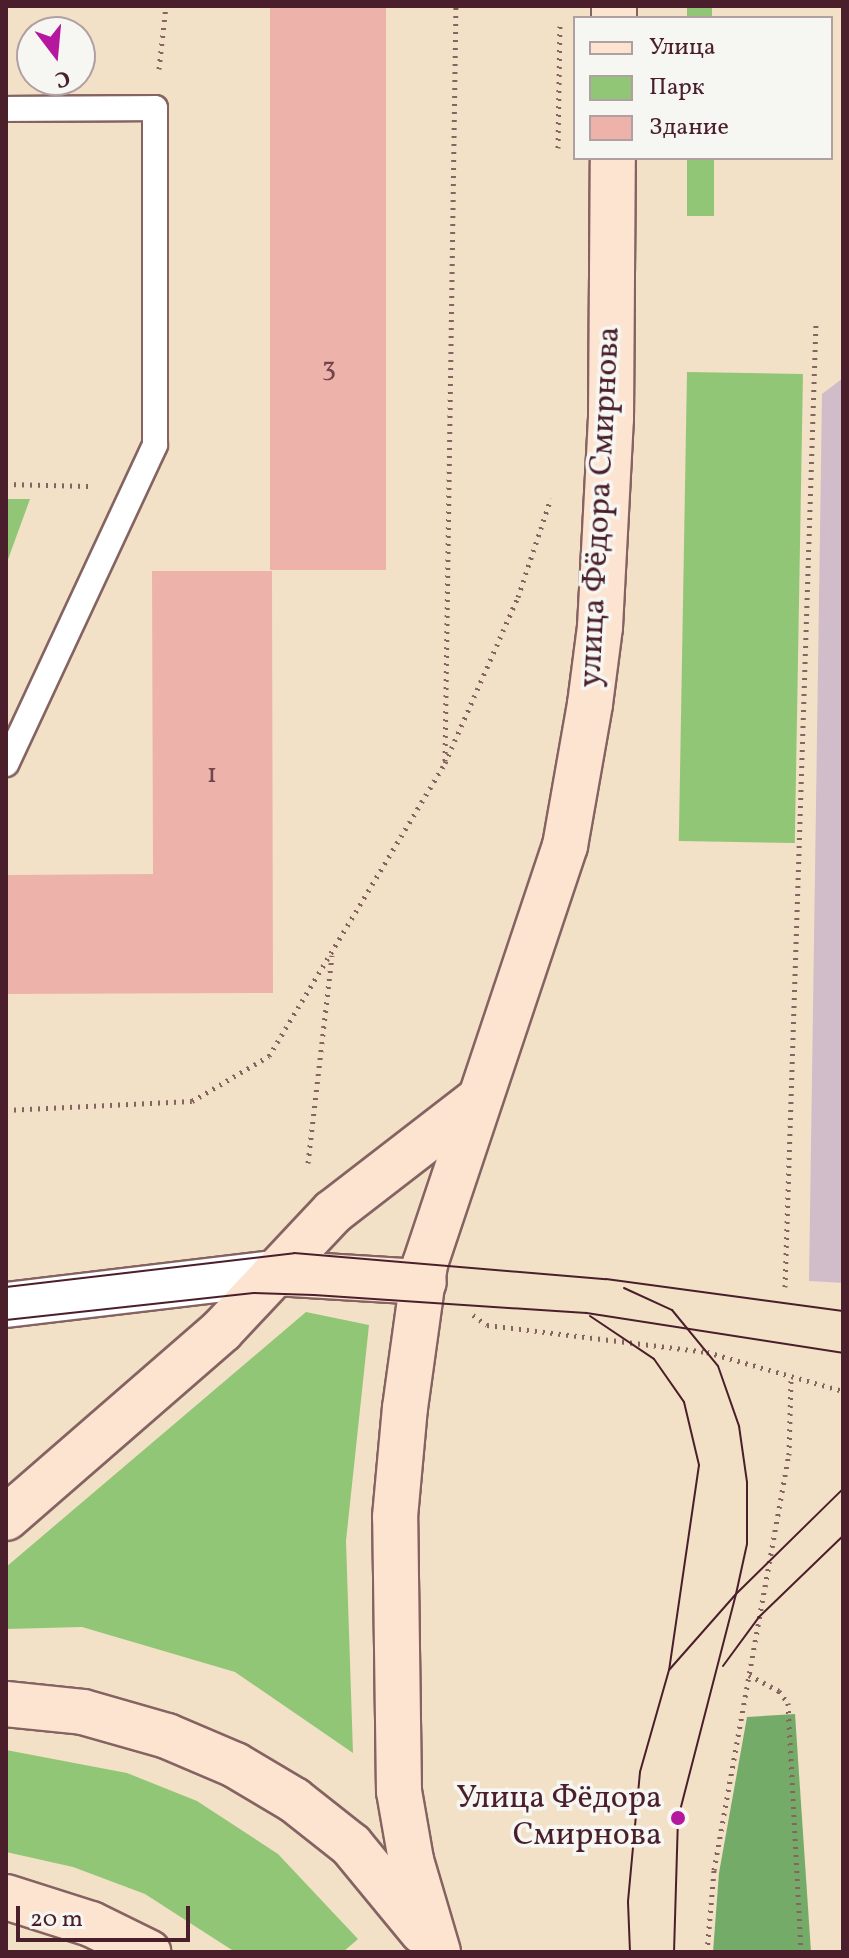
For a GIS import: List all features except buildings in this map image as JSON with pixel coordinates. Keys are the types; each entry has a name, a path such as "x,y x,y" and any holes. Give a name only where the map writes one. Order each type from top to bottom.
{"main road":[{"name":"улица Фёдора Смирнова","path":"438,1952 411,1860 399,1791 395,1517 425,1264 565,846 590,704 600,627 611,419 613,160"},
{"path":"6,1518 222,1330 333,1212 479,1099"},
{"path":"275,1273 424,1282"},
{"path":"6,1704 83,1712 167,1736 235,1765 294,1800 351,1845 438,1952"},
{"path":"6,1897 91,1924 148,1952"}],"street":[{"path":"6,1305 275,1273"}],"lane":[{"path":"6,109 155,108 155,445 6,764"},
{"path":"6,1485 51,1482"}],"path":[{"path":"155,108 166,6"},
{"path":"445,763 456,6"},
{"path":"558,150 560,22"},
{"path":"785,1287 816,320"},
{"path":"6,484 135,487"},
{"path":"6,1110 192,1101 269,1056 445,763 518,597 555,486"},
{"path":"332,950 307,1172 333,1212"},
{"path":"424,1282 487,1325 707,1352 791,1379 843,1391"},
{"path":"707,1952 714,1870 789,1455 791,1379"},
{"path":"749,1675 779,1691 788,1703 801,1952"}],"shaded area":[{"path":"843,378 843,1283 809,1281 822,394"}],"green space":[{"path":"687,6 712,6 712,16 687,16"},
{"path":"687,160 714,160 714,216 687,216"},
{"path":"687,372 803,374 795,843 679,841"},
{"path":"6,499 30,499 6,565"},
{"path":"306,1312 369,1325 346,1541 353,1753 235,1672 82,1627 6,1629 6,1567"},
{"path":"795,1714 811,1952 713,1952 719,1873 747,1717"},
{"path":"6,1750 127,1773 197,1801 278,1854 358,1939 343,1952 235,1952 145,1894 73,1867 6,1852"}],"tram line":[{"path":"6,1287 294,1253 606,1279 843,1311"},
{"path":"624,1288 672,1310 718,1366 739,1426 747,1482 747,1544 678,1818 674,1952"},
{"path":"6,1320 254,1293 314,1295 586,1313 843,1353"},
{"path":"590,1316 654,1359 684,1402 699,1465 669,1670 640,1772 628,1902 630,1952"},
{"path":"669,1670 736,1594 843,1489"},
{"path":"723,1666 759,1617 843,1536"}],"place":[{"name":"Улица Фёдора Смирнова","path":"678,1818"}]}
